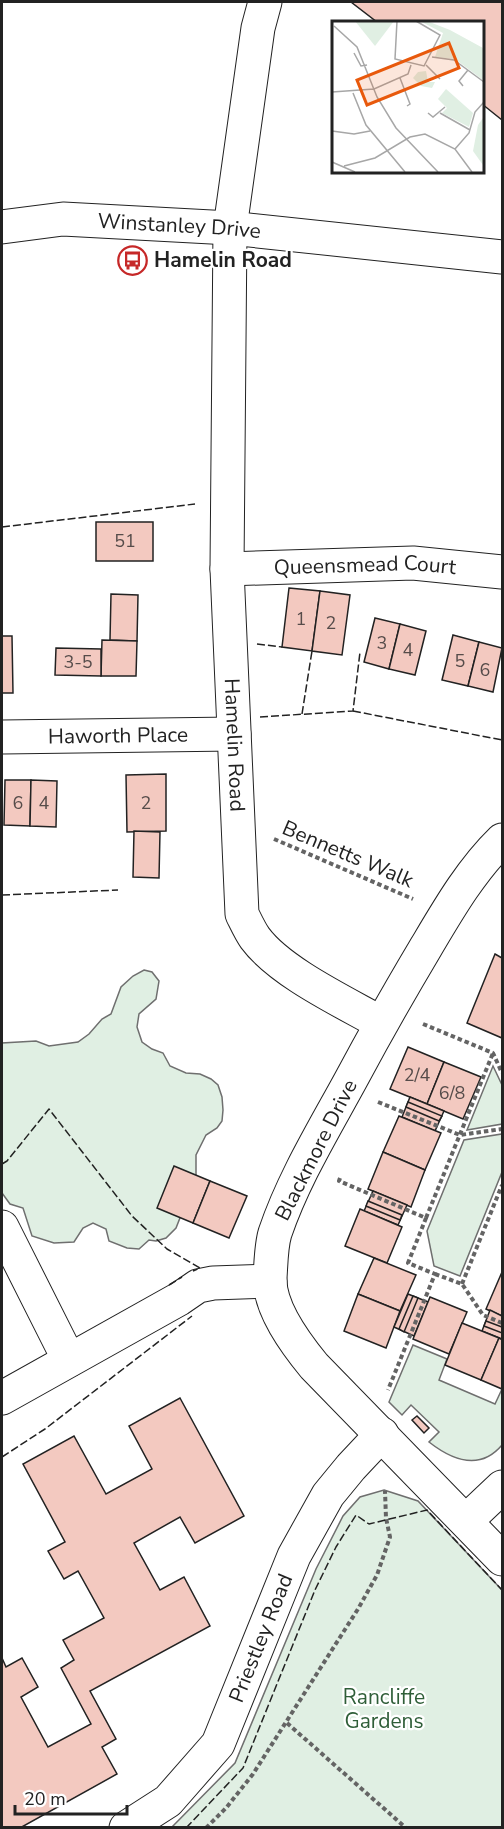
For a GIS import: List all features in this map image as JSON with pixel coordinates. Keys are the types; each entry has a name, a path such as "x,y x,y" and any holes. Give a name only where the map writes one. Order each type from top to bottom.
{"street":[{"name":"Hamelin Road","path":"265,2 258,28 230,228 227,569 242,914 255,938 291,971 385,1017"},
{"name":"Winstanley Drive","path":"2,227 63,219 230,228 502,257"},
{"name":"Queensmead Court","path":"227,569 412,563 502,572"},
{"name":"Haworth Place","path":"2,737 234,734"},
{"name":"Blackmore Drive","path":"502,840 490,852 446,913 385,1017 318,1141 287,1201 274,1236 270,1281 279,1315 295,1342 314,1366 502,1559"},
{"path":"2,1227 69,1360"},
{"path":"2,1398 198,1286 213,1283 270,1281"},
{"name":"Priestley Road","path":"126,1827 168,1801 218,1744 294,1556 328,1495 351,1467 373,1425"},
{"path":"466,1521 502,1487"}],"path":[{"name":"Bennetts Walk","path":"237,823 446,913"},
{"path":"385,1017 493,1053 502,1073"},
{"path":"493,1053 408,1263 462,1284 483,1315 502,1323"},
{"path":"355,1072 382,1090 378,1101 460,1136 502,1129"},
{"path":"318,1141 348,1154 339,1181 426,1218"},
{"path":"462,1284 502,1185"},
{"path":"206,1827 226,1808 253,1774 287,1723 377,1575 390,1538 373,1425 435,1274"},
{"path":"287,1723 406,1827"}],"green space":[{"path":"144,970 152,972 159,981 156,999 139,1014 137,1027 142,1042 163,1053 170,1066 186,1073 200,1074 218,1085 222,1097 222,1121 217,1128 206,1135 196,1155 196,1177 176,1228 166,1238 156,1241 149,1240 139,1249 127,1248 109,1241 106,1229 93,1223 83,1228 74,1242 54,1243 32,1236 23,1208 10,1204 2,1193 2,1043 36,1041 49,1046 78,1042 89,1034 102,1019 111,1014 121,987"},
{"path":"493,1066 502,1085 502,1124 467,1130"},
{"path":"502,1134 502,1172 460,1276 434,1266 427,1231 464,1140"},
{"path":"413,1345 447,1359 439,1380 495,1404 502,1389 502,1445 493,1453 475,1460 456,1458 447,1454 429,1442 439,1432 411,1405 402,1415 389,1402"},
{"name":"Rancliffe Gardens","path":"384,1490 418,1501 502,1590 502,1827 172,1827 235,1763 316,1569 343,1516 360,1497"}],"building":[{"path":"351,2 502,2 502,120 483,105 483,21 376,21"},
{"path":"96,522 153,522 153,561 96,561"},
{"path":"289,588 320,591 312,651 282,647"},
{"path":"320,591 350,595 342,655 312,651"},
{"path":"111,594 138,595 137,641 110,640"},
{"path":"375,618 400,624 389,669 364,662"},
{"path":"400,624 426,631 415,675 389,669"},
{"path":"453,635 479,642 468,686 442,680"},
{"path":"2,636 12,636 13,693 2,693"},
{"path":"102,640 137,641 136,676 101,676"},
{"path":"479,642 502,648 493,692 468,686"},
{"path":"56,648 101,649 101,676 55,675"},
{"path":"166,774 166,831 127,832 126,775"},
{"path":"5,780 31,780 30,826 4,825"},
{"path":"31,780 57,781 56,827 30,826"},
{"path":"134,831 160,832 159,878 133,877"},
{"path":"495,954 502,958 502,1038 467,1023"},
{"path":"408,1047 444,1062 427,1104 390,1089"},
{"path":"444,1062 481,1077 463,1119 427,1104"},
{"path":"410,1097 444,1111 435,1131 402,1117"},
{"path":"408,1102 442,1116 439,1121 406,1107"},
{"path":"399,1116 441,1133 425,1170 383,1152"},
{"path":"383,1152 425,1170 411,1207 368,1189"},
{"path":"174,1166 210,1181 193,1223 157,1208"},
{"path":"210,1181 247,1196 229,1238 193,1223"},
{"path":"373,1191 407,1205 398,1225 364,1211"},
{"path":"368,1201 402,1215 400,1220 366,1206"},
{"path":"360,1209 402,1227 387,1263 345,1246"},
{"path":"374,1258 416,1275 400,1311 358,1294"},
{"path":"502,1272 502,1316 486,1309"},
{"path":"358,1294 400,1311 386,1348 344,1331"},
{"path":"408,1294 428,1302 414,1336 394,1327"},
{"path":"413,1296 418,1298 404,1332 399,1329"},
{"path":"430,1297 467,1312 449,1354 413,1339"},
{"path":"490,1310 502,1316 502,1339 482,1331"},
{"path":"486,1321 502,1327 502,1333 484,1326"},
{"path":"462,1323 499,1338 481,1380 445,1365"},
{"path":"499,1338 502,1340 502,1389 481,1380"},
{"path":"180,1398 244,1516 195,1543 180,1517 134,1543 160,1590 184,1577 210,1626 90,1691 116,1739 102,1747 117,1774 20,1828 2,1828 2,1658 6,1667 22,1658 38,1687 21,1697 48,1747 91,1724 61,1668 74,1660 63,1640 104,1618 78,1571 64,1579 48,1551 65,1542 23,1464 74,1436 106,1494 152,1469 129,1426"},
{"path":"417,1416 429,1428 424,1433 412,1420"}],"fence":[{"path":"2,527 195,504"},
{"path":"257,644 282,647"},
{"path":"302,714 312,651"},
{"path":"260,717 353,711 360,652"},
{"path":"353,711 502,740"},
{"path":"2,895 118,890"},
{"path":"2,1164 7,1161 49,1109 132,1216 167,1249 200,1268 193,1271"},
{"path":"169,1285 182,1277"},
{"path":"2,1457 45,1429 192,1316"},
{"path":"186,1828 243,1768 315,1590 336,1547 356,1515 369,1524 427,1510 502,1590"}],"place":[{"name":"Hamelin Road","path":"133,260"}]}
